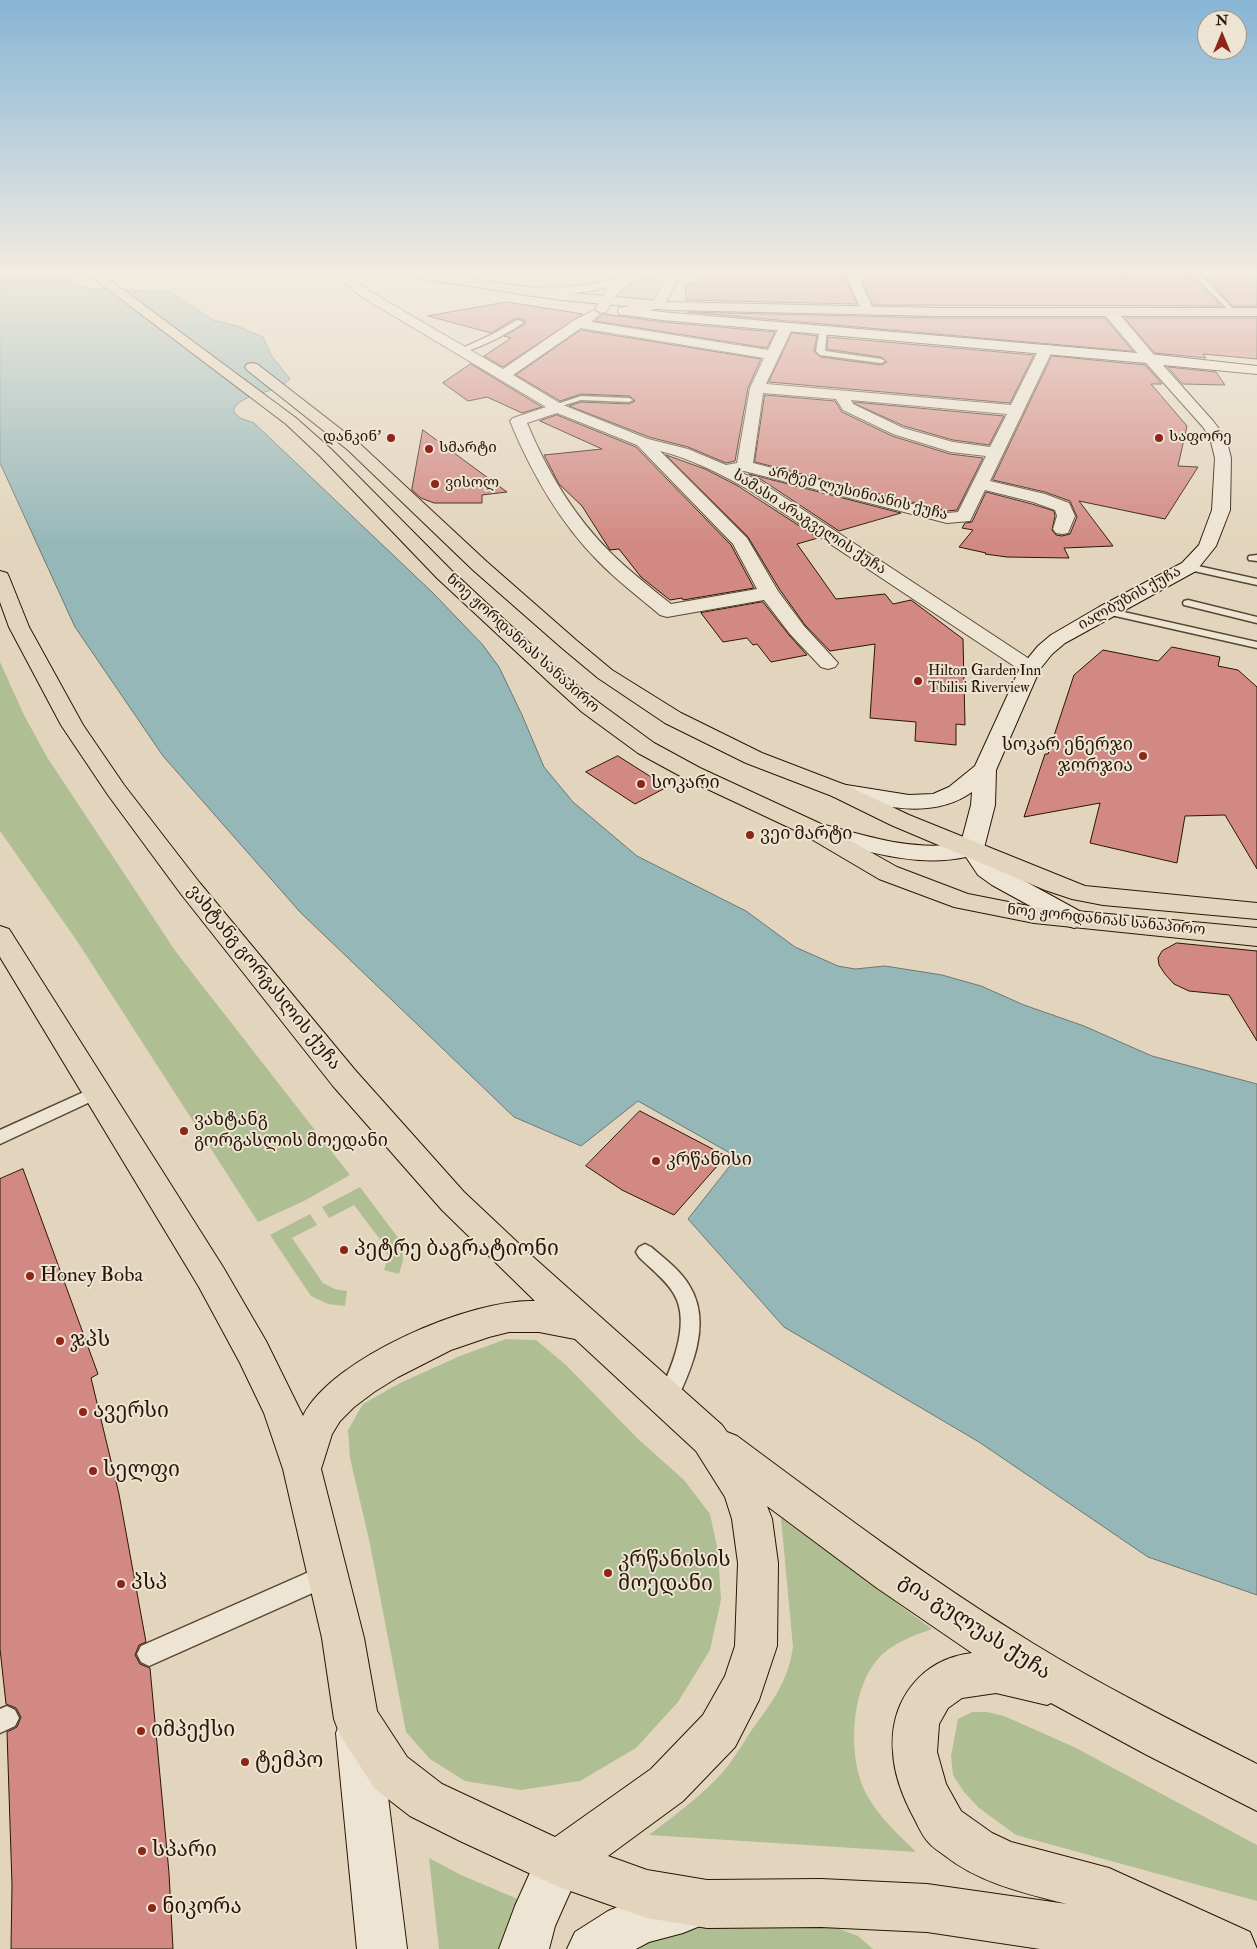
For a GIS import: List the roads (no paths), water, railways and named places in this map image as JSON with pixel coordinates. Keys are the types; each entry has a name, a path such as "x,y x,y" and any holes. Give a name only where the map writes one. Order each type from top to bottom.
{"main road":[{"name":"ნოე ჟორდანიას სანაპირო","path":"214,362 258,395 326,453 444,574 558,680 590,707 646,748 692,773 810,828 888,873 957,899 1014,913 1257,937"},
{"name":"ნოე ჟორდანიას სანაპირო","path":"244,362 284,391 354,447 480,566 605,674 673,718 754,758 840,791 900,820 972,848 1054,884 1081,893 1103,897 1257,911"},
{"name":"ვახტანგ გორგასლის ქუჩა","path":"0,577 19,628 72,725 116,790 190,888 365,1105 452,1201 506,1253 709,1438"},
{"path":"0,935 211,1277 253,1352 282,1410 302,1468 343,1638 356,1719 390,1773 426,1800 559,1863 647,1894 707,1904 821,1903 927,1908 1116,1936 1180,1949"},
{"path":"302,1468 311,1441 326,1410 344,1391 382,1367 484,1322 510,1317 563,1320 591,1329"},
{"path":"559,1863 667,1785 719,1731 744,1684 756,1646 758,1563 752,1518 742,1488 709,1438"},
{"name":"გია გულუას ქუჩა","path":"709,1438 899,1580 1066,1688 1257,1788"},
{"path":"1066,1688 996,1672 954,1677 933,1694 917,1718 915,1752 925,1793 945,1827 975,1850 1009,1866 1109,1892 1233,1949"}],"street":[{"name":"სამასი არაგველის ქუჩა","path":"478,362 556,407 642,442 682,452 725,470 755,486 1030,668"},
{"path":"502,376 523,362"},
{"path":"725,470 744,466 757,388 769,362"},
{"name":"არტემ ლუსინიანის ქუჩა","path":"744,466 947,518 964,517 1040,362"},
{"name":"იალბუზის ქუჩა","path":"972,848 983,805 985,770 1030,668 1045,650 1058,639 1106,610 1189,567 1207,546 1222,510 1222,448 1218,438 1153,362"},
{"path":"1185,362 1257,370"},
{"path":"757,388 1016,410"},
{"path":"841,396 848,408 898,431 951,446 996,453"},
{"path":"556,407 518,421 560,505 596,549 667,610 768,592"},
{"path":"642,442 741,542 768,592 797,630 828,663"},
{"path":"980,484 1039,498 1063,507 1066,516 1062,529"},
{"path":"840,791 895,800 931,802 950,796 985,770"},
{"path":"810,828 916,852 959,852 972,848 987,869 1001,879 1074,919"},
{"path":"356,1719 382,1949"},
{"path":"524,1949 532,1923 559,1863"},
{"path":"592,1949 616,1933 650,1916 707,1904"}],"lane":[{"path":"556,407 581,398 629,400"},
{"path":"1189,567 1257,582"},
{"path":"1188,603 1257,620"},
{"path":"1106,610 1257,645"},
{"path":"0,1138 97,1092"},
{"path":"645,1252 682,1290 691,1326 676,1381 667,1399"},
{"path":"148,1654 327,1575"}],"water":[{"path":"0,362 277,362 290,379 277,388 254,395 240,402 234,408 234,412 240,418 254,423 433,593 482,644 499,667 544,767 573,802 637,856 746,911 795,947 838,966 855,969 885,966 942,975 981,986 1024,1005 1084,1026 1152,1056 1257,1084 1257,1595 1148,1557 979,1442 784,1327 688,1219 737,1157 638,1101 581,1146 514,1117 300,912 163,756 75,627 0,463"}],"place":[{"name":"დანკინ'","path":"391,438"},
{"name":"საფორე","path":"1159,438"},
{"name":"სმარტი","path":"429,449"},
{"name":"ვისოლ","path":"435,484"},
{"name":"Hilton Garden Inn Tbilisi Riverview","path":"918,681"},
{"name":"სოკარ ენერჯი ჯორჯია","path":"1143,756"},
{"name":"სოკარი","path":"641,784"},
{"name":"ვეი მარტი","path":"750,835"},
{"name":"ვახტანგ გორგასლის მოედანი","path":"184,1131"},
{"name":"კრწანისი","path":"656,1161"},
{"name":"პეტრე ბაგრატიონი","path":"344,1250"},
{"name":"Honey Boba","path":"30,1276"},
{"name":"ჯპს","path":"60,1341"},
{"name":"ავერსი","path":"83,1412"},
{"name":"სელფი","path":"93,1471"},
{"name":"კრწანისის მოედანი","path":"608,1573"},
{"name":"პსპ","path":"121,1584"},
{"name":"იმპექსი","path":"141,1731"},
{"name":"ტემპო","path":"245,1762"},
{"name":"სპარი","path":"142,1851"},
{"name":"ნიკორა","path":"152,1908"}]}
